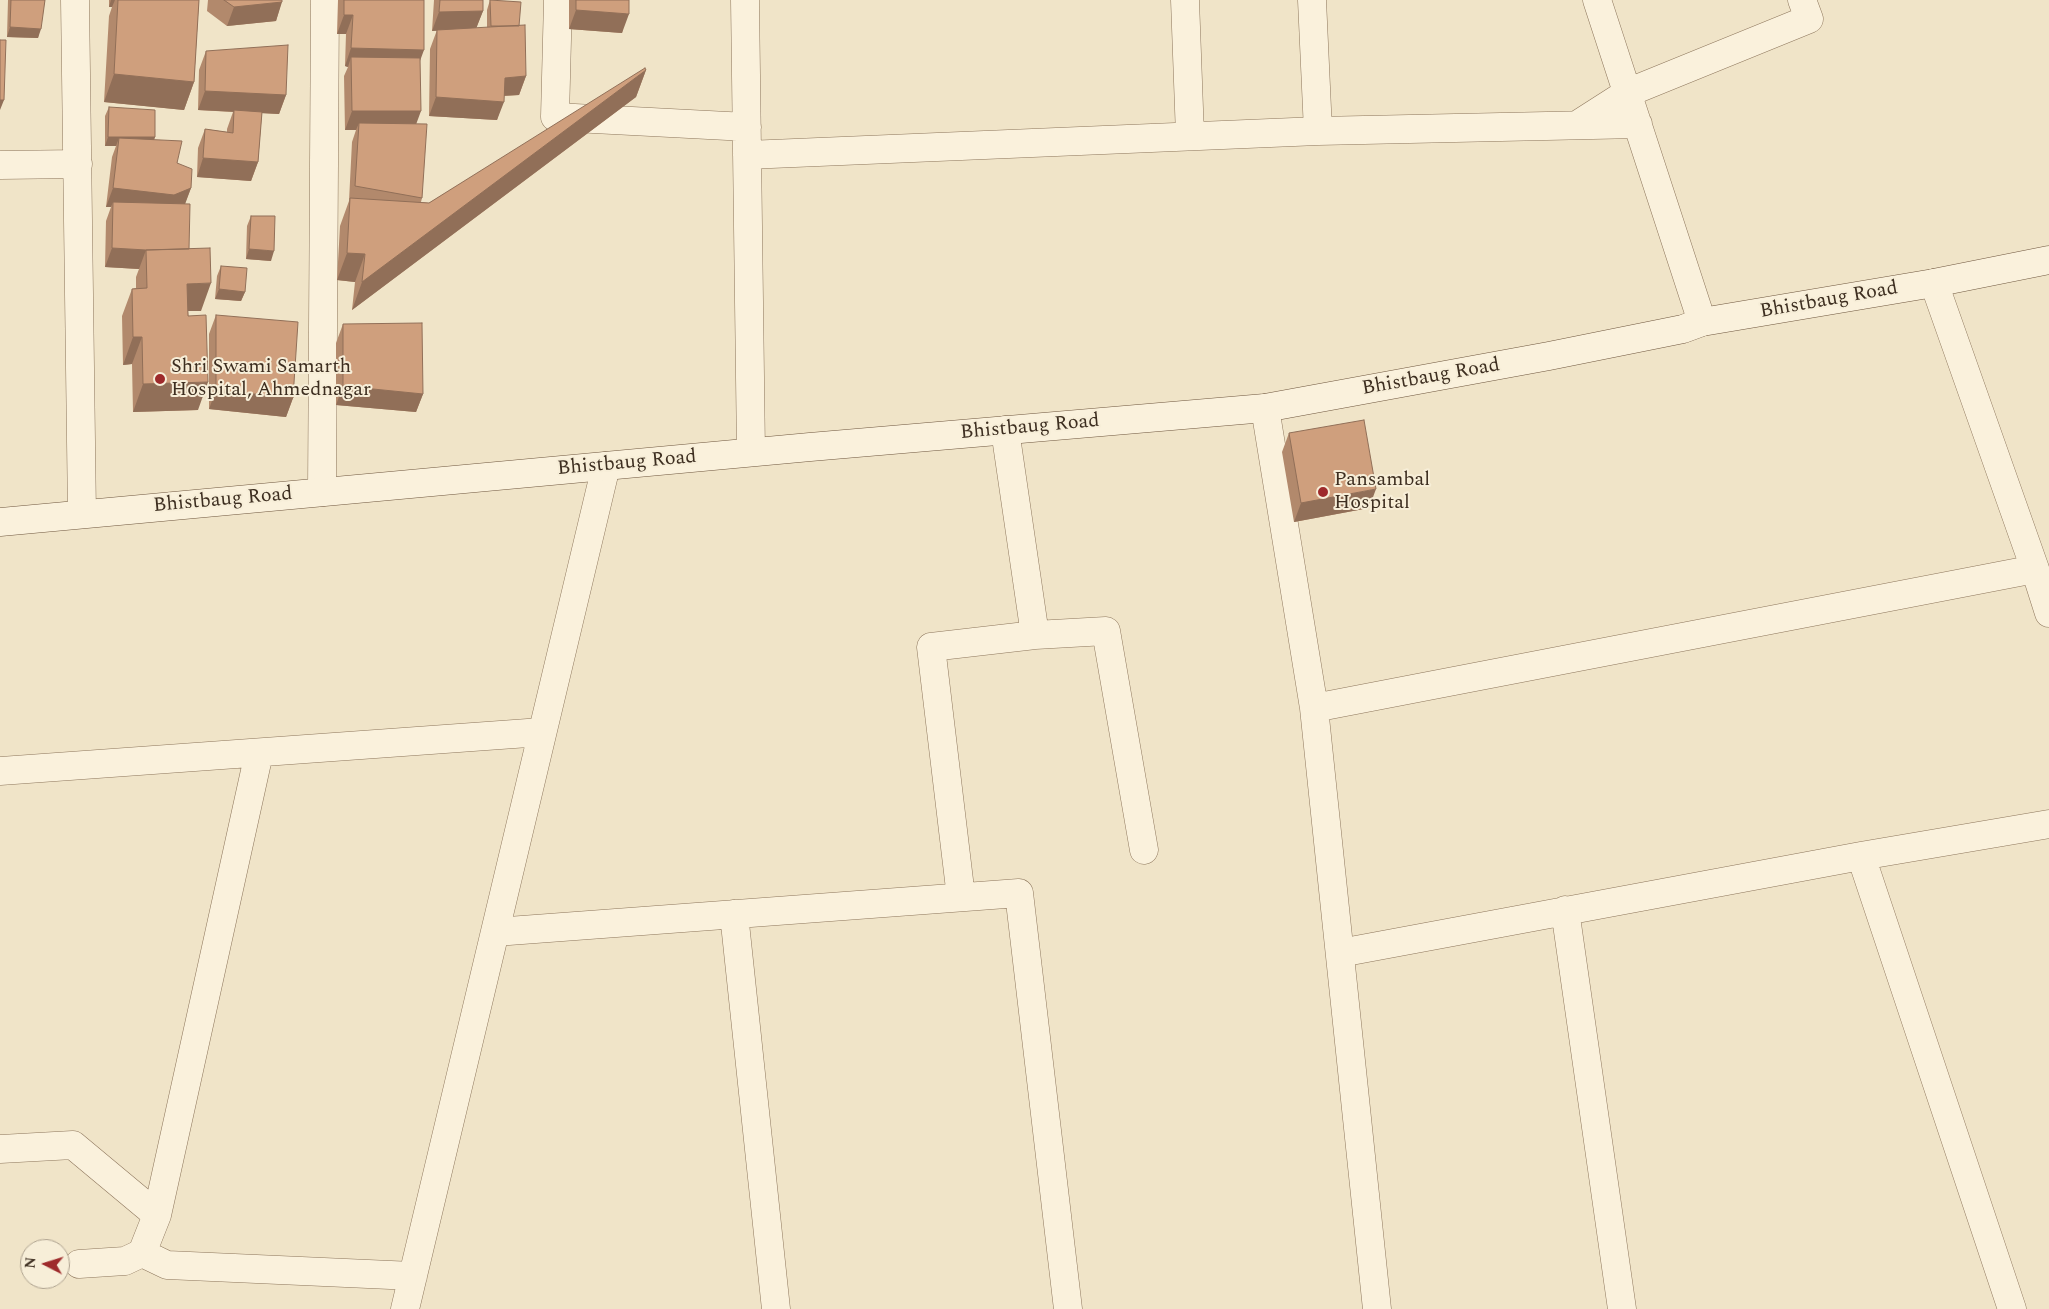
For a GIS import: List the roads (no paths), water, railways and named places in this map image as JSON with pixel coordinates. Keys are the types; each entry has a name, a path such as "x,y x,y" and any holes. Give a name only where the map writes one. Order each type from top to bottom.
{"street":[{"path":"75,0 82,514"},
{"path":"322,492 325,0"},
{"path":"558,0 555,117 747,127"},
{"path":"745,0 752,452"},
{"path":"1185,0 1190,136"},
{"path":"1312,0 1318,131"},
{"path":"1597,0 1702,322"},
{"path":"1576,126 1627,93 1809,19 1802,0"},
{"path":"747,155 1318,131 1638,124"},
{"path":"0,165 78,164"},
{"name":"Bhistbaug Road","path":"0,522 752,452 1264,408 1549,356 1683,329 1702,322 1934,283 2049,260"},
{"path":"1934,283 2036,569 2049,613"},
{"path":"1264,408 1314,708 1377,1309"},
{"path":"1005,430 1035,635"},
{"path":"405,1309 606,466"},
{"path":"1314,708 2036,569"},
{"path":"961,897 932,647 1035,635 1106,631 1144,850"},
{"path":"0,771 542,732"},
{"path":"79,1264 125,1261 142,1252 157,1214 259,753"},
{"path":"1340,953 1860,856 2049,824"},
{"path":"1860,856 2012,1309"},
{"path":"495,932 1019,892 1068,1309"},
{"path":"1565,910 1622,1309"},
{"path":"734,914 776,1309"},
{"path":"0,1149 73,1144 157,1214"},
{"path":"142,1252 167,1265 412,1276"}],"place":[{"name":"Shri Swami Samarth Hospital, Ahmednagar","path":"160,379"},
{"name":"Pansambal Hospital","path":"1323,492"}]}
